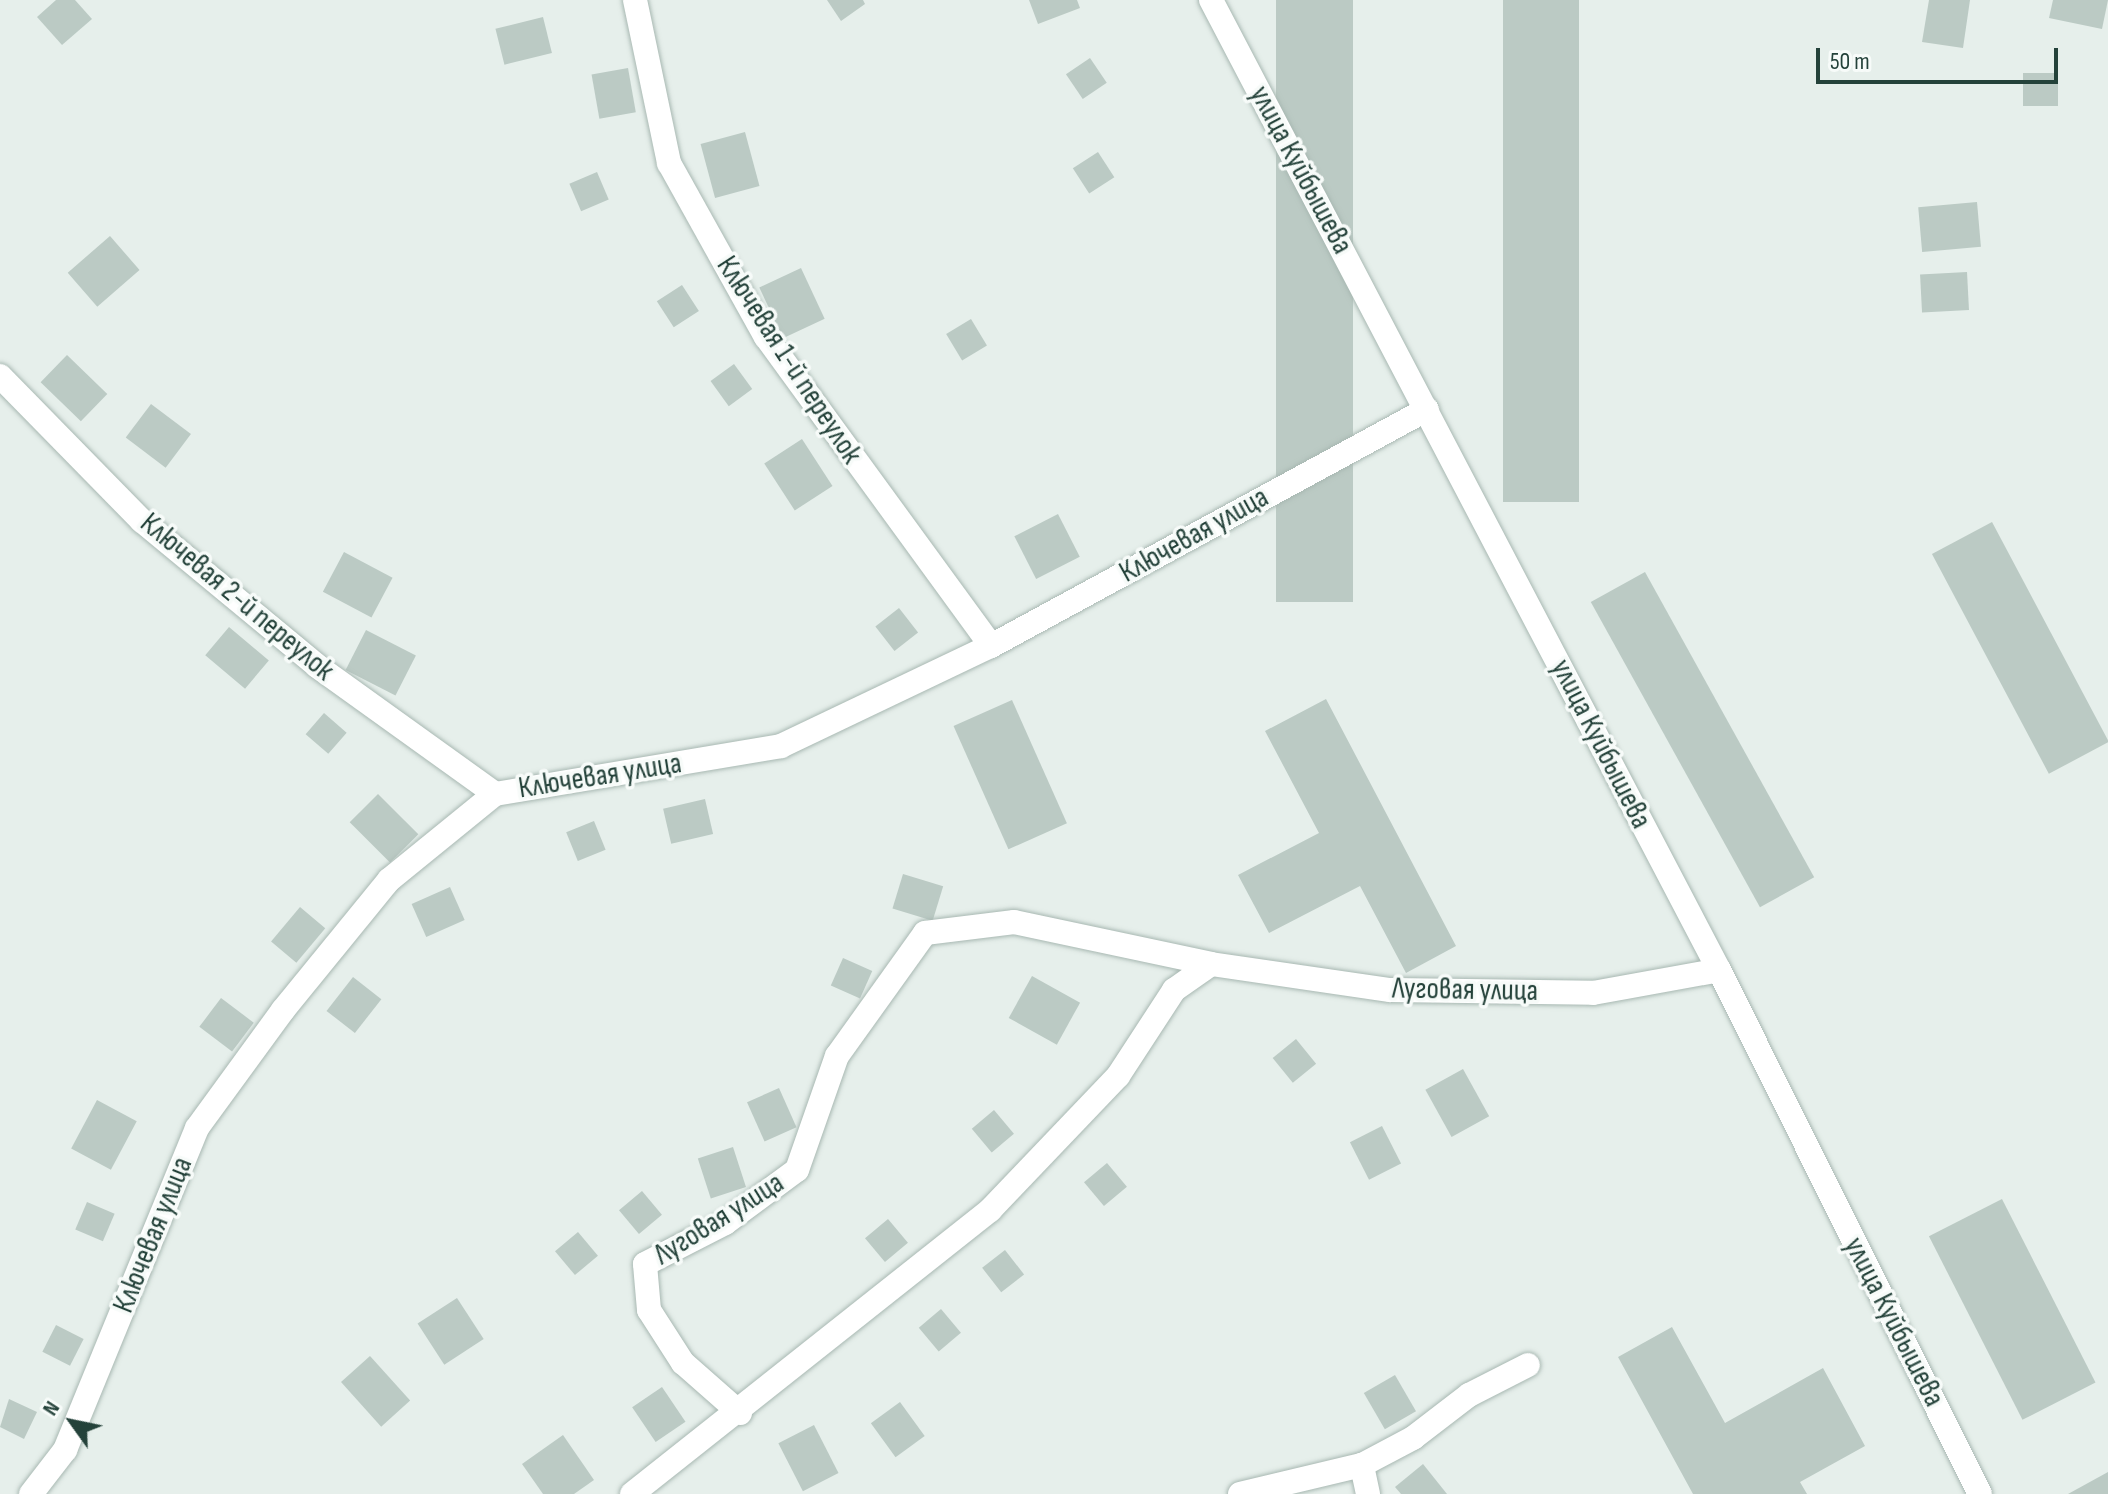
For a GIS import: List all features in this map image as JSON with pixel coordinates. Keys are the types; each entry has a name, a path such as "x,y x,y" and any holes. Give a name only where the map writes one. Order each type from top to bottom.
{"street":[{"name":"Ключевая 1-й переулок","path":"635,0 669,163 766,337 991,646"},
{"name":"улица Куйбышева","path":"1211,0 1719,970 1980,1494"},
{"name":"Ключевая 2-й переулок","path":"0,376 142,521 317,666 495,794"},
{"name":"Ключевая улица","path":"31,1494 65,1450 197,1128 283,1010 389,880 495,794 781,746 991,646 1427,409"},
{"name":"Луговая улица","path":"740,1413 683,1363 649,1310 645,1264 725,1223 797,1170 837,1056 925,933 1014,922 1211,964 1390,990 1593,993 1719,970"},
{"path":"632,1494 740,1413 990,1210 1118,1076 1174,990 1211,964"},
{"path":"1240,1494 1362,1465 1413,1438 1469,1395 1528,1365"},
{"path":"1362,1465 1368,1494"}],"building":[{"path":"56,0 75,0 92,19 62,45 37,17"},
{"path":"827,0 863,0 865,4 841,21"},
{"path":"1029,0 1077,0 1080,8 1038,24"},
{"path":"1276,0 1353,0 1353,602 1276,602"},
{"path":"1503,0 1579,0 1579,502 1503,502"},
{"path":"1929,0 1970,0 1963,48 1922,42"},
{"path":"2053,0 2108,0 2102,29 2049,18"},
{"path":"543,17 552,53 504,65 495,29"},
{"path":"1090,58 1107,83 1083,99 1066,74"},
{"path":"628,68 636,112 599,119 592,74"},
{"path":"2023,73 2058,73 2058,106 2023,106"},
{"path":"745,132 759,186 715,198 701,144"},
{"path":"1098,152 1114,177 1089,193 1073,168"},
{"path":"597,172 609,200 581,211 569,184"},
{"path":"1977,202 1981,247 1922,252 1918,207"},
{"path":"110,236 140,270 97,307 68,273"},
{"path":"801,268 825,319 783,338 759,287"},
{"path":"1967,272 1969,310 1922,312 1920,274"},
{"path":"682,285 699,311 674,327 657,301"},
{"path":"971,319 987,346 962,361 946,334"},
{"path":"67,355 107,394 81,421 41,382"},
{"path":"734,364 752,389 729,406 711,381"},
{"path":"151,404 191,434 166,468 126,438"},
{"path":"802,439 832,486 795,510 764,464"},
{"path":"1058,514 1080,557 1036,579 1014,536"},
{"path":"1992,522 2108,740 2049,774 1932,554"},
{"path":"344,552 393,578 371,618 323,592"},
{"path":"1645,572 1814,877 1760,907 1591,602"},
{"path":"899,608 918,632 894,651 875,626"},
{"path":"229,627 269,660 245,689 205,655"},
{"path":"366,630 416,655 395,696 346,670"},
{"path":"1326,699 1456,946 1406,973 1360,886 1269,933 1238,875 1319,833 1265,731"},
{"path":"1012,700 1067,823 1008,849 954,726"},
{"path":"324,713 347,733 328,754 306,734"},
{"path":"378,794 418,834 390,863 350,822"},
{"path":"705,799 713,834 671,844 663,809"},
{"path":"594,821 606,850 578,861 566,832"},
{"path":"903,874 943,886 933,921 892,908"},
{"path":"450,887 465,920 426,937 412,904"},
{"path":"300,907 325,928 296,963 271,941"},
{"path":"843,958 872,971 860,998 831,985"},
{"path":"1032,976 1080,1003 1057,1045 1009,1018"},
{"path":"353,977 381,999 355,1033 327,1011"},
{"path":"221,998 254,1023 232,1051 199,1027"},
{"path":"1296,1039 1316,1064 1293,1083 1273,1058"},
{"path":"1463,1069 1489,1116 1452,1137 1425,1090"},
{"path":"779,1088 796,1127 765,1142 747,1102"},
{"path":"97,1100 137,1121 111,1170 71,1149"},
{"path":"994,1110 1014,1134 992,1152 972,1129"},
{"path":"1382,1126 1401,1163 1369,1180 1350,1142"},
{"path":"733,1147 746,1187 711,1198 698,1158"},
{"path":"1107,1163 1127,1187 1104,1206 1084,1182"},
{"path":"642,1191 662,1215 639,1234 619,1210"},
{"path":"2002,1199 2096,1383 2022,1420 1929,1236"},
{"path":"87,1202 115,1214 103,1241 75,1230"},
{"path":"888,1219 908,1243 885,1262 865,1238"},
{"path":"578,1232 598,1256 575,1275 555,1251"},
{"path":"1005,1250 1024,1274 1001,1292 982,1268"},
{"path":"457,1298 484,1339 444,1365 418,1324"},
{"path":"941,1309 961,1333 939,1351 919,1328"},
{"path":"56,1325 84,1339 70,1366 42,1352"},
{"path":"1672,1327 1725,1423 1823,1368 1865,1446 1800,1482 1807,1494 1693,1494 1618,1357"},
{"path":"370,1356 410,1401 381,1427 341,1382"},
{"path":"1395,1375 1416,1411 1385,1429 1364,1393"},
{"path":"662,1387 685,1422 656,1442 632,1407"},
{"path":"9,1399 37,1412 24,1439 0,1427"},
{"path":"900,1402 925,1436 896,1457 871,1423"},
{"path":"814,1425 839,1473 803,1491 778,1443"},
{"path":"563,1435 594,1480 574,1494 543,1494 522,1464"},
{"path":"1423,1464 1447,1494 1401,1494 1395,1487"},
{"path":"2108,1472 2108,1494 2068,1494"}]}
